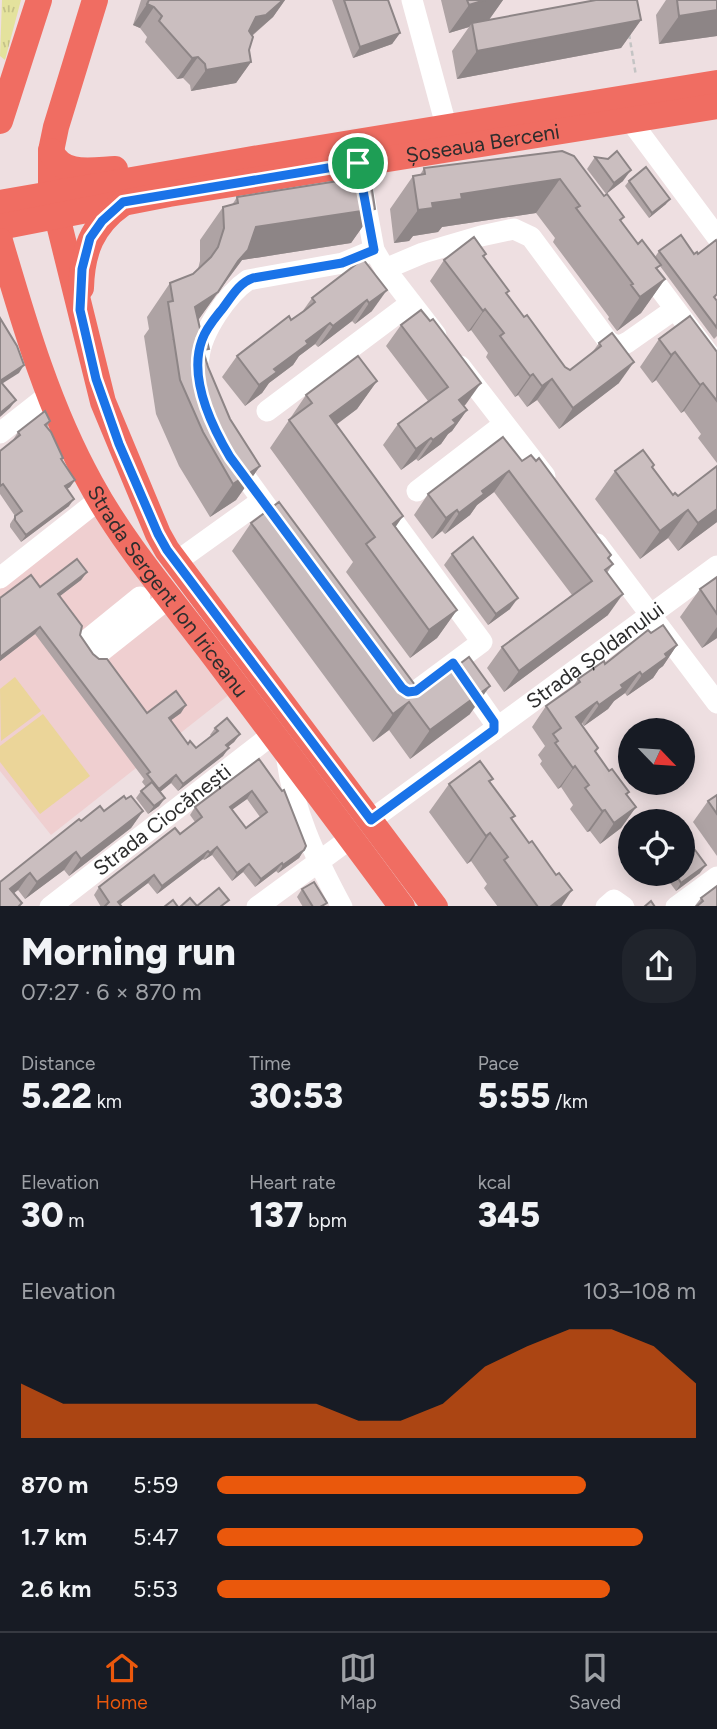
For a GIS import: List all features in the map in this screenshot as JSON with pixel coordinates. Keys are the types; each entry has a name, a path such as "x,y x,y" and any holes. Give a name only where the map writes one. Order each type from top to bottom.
{"main road":[{"path":"0,121 39,0"},
{"name":"Strada Sergent Ion Iriceanu","path":"95,0 61,106 51,151 48,207 112,427 158,534 176,562 435,906"},
{"name":"Șoseaua Berceni","path":"48,207 123,202 356,153 447,128 717,83"},
{"name":"Șoseaua Berceni","path":"2,221 183,171 545,135 717,106"},
{"path":"51,151 60,165 75,170 163,167 183,171"},
{"path":"80,310 82,269 90,238 102,221 123,202"},
{"name":"Strada Sergent Ion Iriceanu","path":"2,221 24,323 79,460 100,499 170,597 402,906"},
{"path":"0,298 24,323"}],"street":[{"path":"412,0 447,128"},
{"path":"630,120 717,237"},
{"path":"545,135 561,156"},
{"path":"356,153 380,260 555,489"},
{"path":"200,377 200,349 204,334 241,284 253,278 342,263 380,260 514,229 531,237 608,341 614,345 621,346 628,342 675,309"},
{"path":"634,254 717,365"},
{"path":"267,411 411,303"},
{"path":"0,433 51,393"},
{"path":"417,491 505,424"},
{"path":"221,440 294,545"},
{"path":"371,492 482,642 416,691 402,688 385,666"},
{"path":"0,578 100,499"},
{"path":"176,562 261,501"},
{"path":"586,530 650,615 709,675 717,703"},
{"name":"Strada Șoldanului","path":"371,820 717,566"},
{"path":"140,597 87,640 98,654 170,597"},
{"path":"453,663 494,722 494,730"},
{"path":"280,743 294,797 317,862 342,906"},
{"name":"Strada Ciocănești","path":"50,906 280,743"},
{"path":"257,906 351,838"},
{"path":"676,906 717,877"},
{"path":"606,906 614,900 624,906"}],"path":[{"path":"628,27 639,96"}],"shaded area":[{"path":"97,514 235,690 51,835 0,771 0,589"},
{"path":"15,677 41,711 1,741 0,689"},
{"path":"43,714 90,776 40,814 0,762 0,746"}],"green space":[{"path":"2,0 21,0 5,60 0,56"}],"building":[{"path":"149,0 283,0 266,15 256,17 249,31 253,37 249,50 251,62 206,70 205,64 198,57 192,58 159,21 162,16 147,4"},
{"path":"344,0 388,0 400,33 360,47"},
{"path":"467,0 485,0 469,5"},
{"path":"596,0 637,0 641,20 477,51 472,23"},
{"path":"677,0 717,0 717,10 679,16"},
{"path":"562,151 574,156 604,196 607,194 624,217 620,220 638,244 642,240 661,265 656,268 665,279 640,297 576,208 580,206 560,179 461,194 462,199 432,203 433,208 418,210 413,176 425,174 424,168"},
{"path":"617,151 631,170 614,183 595,157 608,159"},
{"path":"646,167 670,199 652,213 629,181"},
{"path":"370,176 375,209 256,227 248,250 218,292 195,307 201,333 205,332 209,349 203,350 208,367 230,419 260,466 233,484 203,432 180,380 168,302 173,301 170,283 193,274 211,257 218,247 224,228 223,207 238,203 237,197"},
{"path":"681,235 694,254 698,254 716,240 717,242 717,294 714,297 717,301 717,328 659,251"},
{"path":"474,237 486,254 483,256 509,291 506,293 524,317 527,315 565,367 570,370 601,346 599,343 612,333 634,362 573,408 552,379 542,386 533,374 530,376 500,336 504,333 485,309 483,311 444,260"},
{"path":"363,259 387,290 369,303 367,300 333,326 330,323 306,341 308,344 274,369 277,372 259,385 237,356 289,316 291,320 304,311 315,302 312,298"},
{"path":"421,310 430,321 433,319 481,383 459,400 467,410 453,420 456,423 416,449 398,424 448,387 401,325"},
{"path":"690,316 717,352 717,401 703,383 700,385 675,352 671,355 659,339"},
{"path":"0,318 17,346 24,365 0,381"},
{"path":"358,356 377,381 330,416 403,516 393,524 457,610 429,630 366,544 375,537 289,420 312,403 306,395"},
{"path":"0,381 16,400 0,413"},
{"path":"45,411 50,421 45,425 51,432 63,458 61,459 75,480 65,486 74,499 26,535 15,520 15,516 22,511 3,484 0,486 0,451 20,435 18,432"},
{"path":"503,437 522,461 531,455 536,461 539,458 611,555 608,558 613,564 605,570 623,594 519,671 502,647 592,581 509,471 459,513 457,510 446,518 428,494"},
{"path":"643,450 673,495 675,493 678,496 717,466 717,509 698,523 688,510 660,531 615,471"},
{"path":"279,502 421,693 469,657 490,686 430,730 409,702 393,714 251,523"},
{"path":"473,537 518,598 496,614 452,554"},
{"path":"77,559 87,572 58,594 82,626 80,635 93,654 99,659 107,659 147,713 176,691 186,705 169,718 188,744 190,741 196,748 218,731 215,728 227,718 240,734 226,745 229,748 183,784 176,775 159,789 147,774 150,772 40,627 0,657 0,598 31,575 40,587"},
{"path":"717,577 717,614 700,589"},
{"path":"663,625 677,645 665,654 667,657 642,675 640,672 599,705 597,702 576,717 598,748 595,751 609,771 612,769 618,777 618,795 627,795 636,807 618,809 618,820 614,823 585,788 589,785 555,743 558,741 553,734 561,728 546,706 580,682 578,679 604,661 605,664 648,630 651,633"},
{"path":"259,759 282,791 284,790 306,846 261,879 249,864 237,873 217,847 162,886 154,875 118,902 121,906 105,906 109,902 99,887 175,828 180,834 202,817 195,807","holes":["252,791 267,812 246,828 230,807"]},
{"path":"480,761 493,779 489,781 515,816 511,818 529,843 532,841 556,875 559,873 572,890 551,906 537,906 504,860 508,857 490,833 486,836 449,784"},
{"path":"152,782 165,798 154,806 141,791"},
{"path":"717,795 717,814 708,801"},
{"path":"124,796 126,799 131,796 143,811 81,859 76,852 37,882 30,873 10,889 22,903 19,906 0,906 0,882 79,819 81,821 100,806 104,811"},
{"path":"695,850 706,865 695,873"},
{"path":"314,882 327,903 312,906 302,889"},
{"path":"717,886 717,906 697,906 703,901 701,898"},
{"path":"219,888 229,900 221,906 197,906"},
{"path":"190,898 197,906 181,906"},
{"path":"173,900 177,906 165,906"}],"route":[{"path":"358,163 374,250 342,263 253,278 241,284 204,334 199,368 204,400 230,457 402,688 408,692 416,691 453,663 494,722 494,730 371,820 162,542 108,414 96,379 80,310 86,248 96,228 123,202 358,163"}]}
